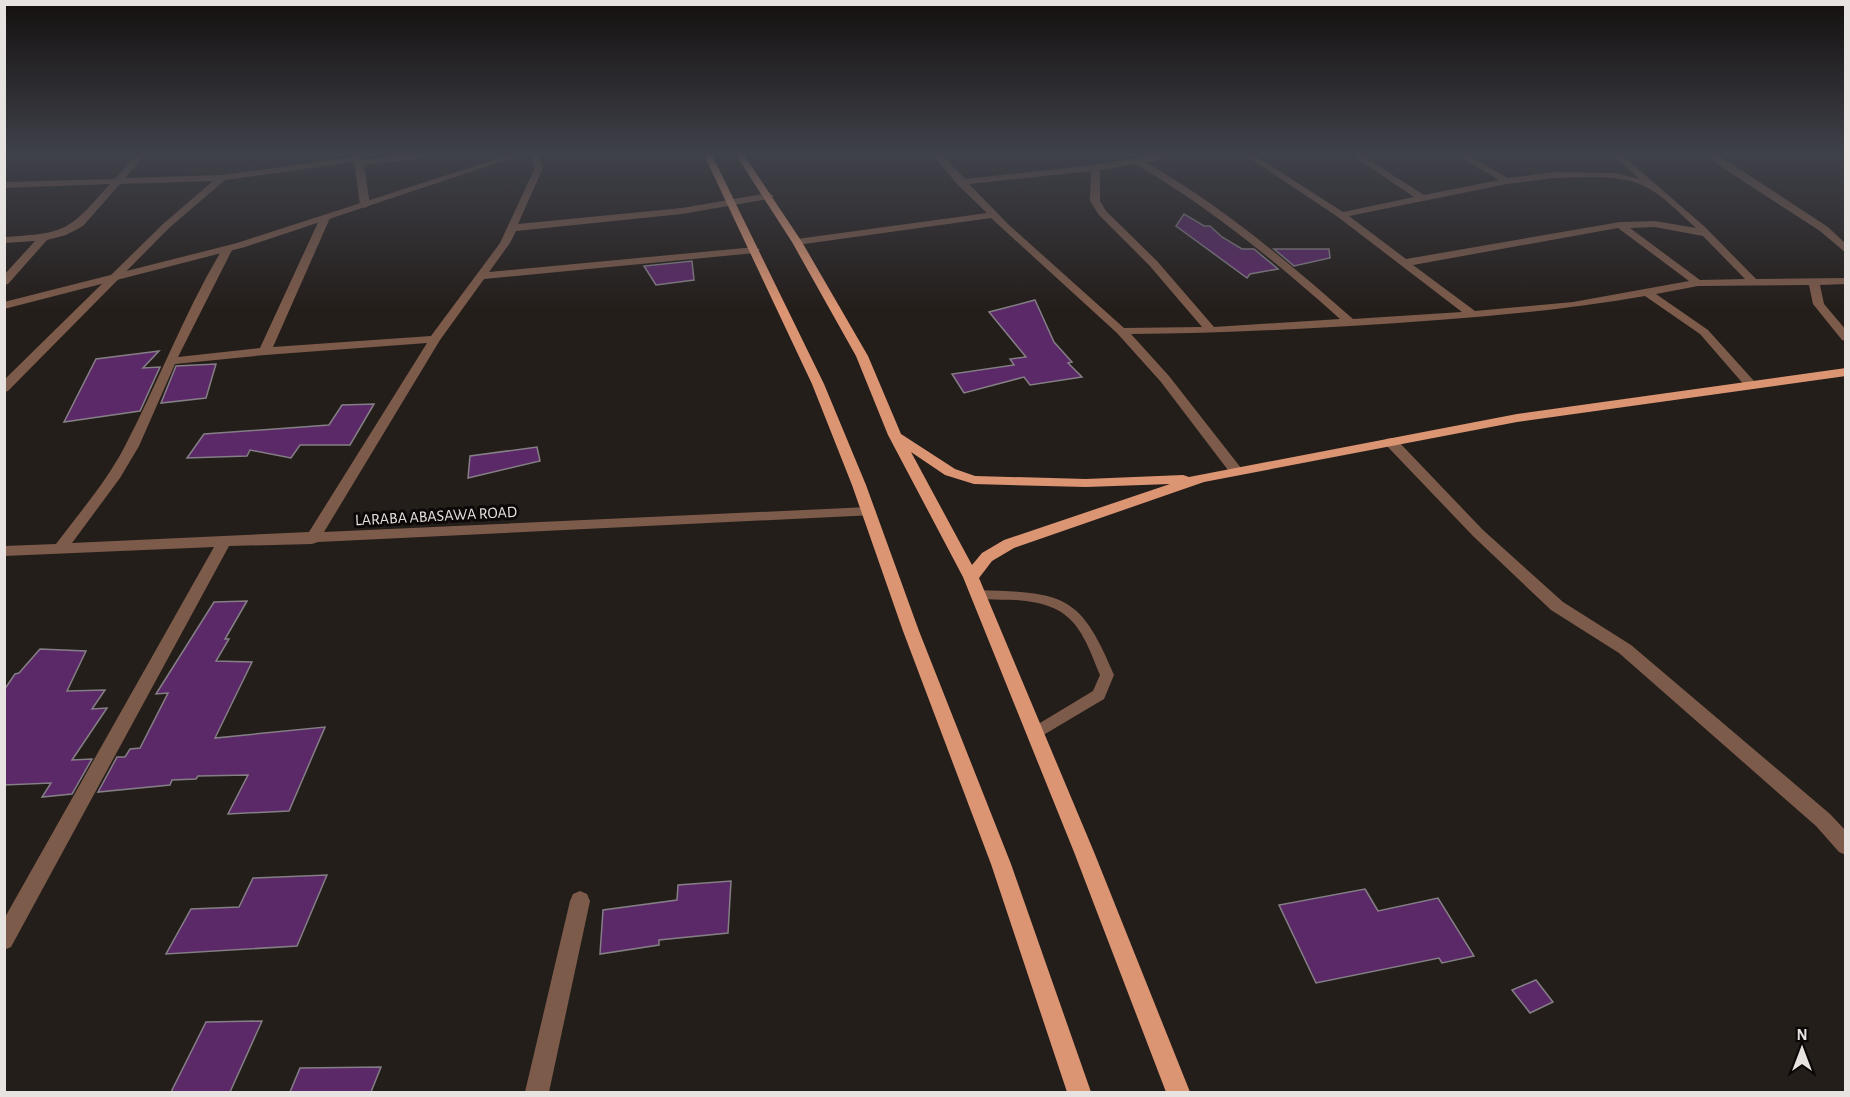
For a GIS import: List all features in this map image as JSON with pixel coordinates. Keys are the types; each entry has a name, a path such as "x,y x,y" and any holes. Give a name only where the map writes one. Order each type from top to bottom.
{"main road":[{"path":"733,206 818,384 869,512 911,631 1001,864 1079,1092"},
{"path":"775,206 862,356 896,435 971,577 1084,852 1178,1092"},
{"path":"971,577 987,557 1009,544 1201,478 1517,418 1845,372"},
{"path":"896,435 950,472 974,480 1086,483 1201,478"}],"street":[{"path":"4,240 59,235 80,224 95,206"},
{"path":"4,388 166,226 189,206"},
{"path":"4,306 226,250 361,206"},
{"path":"312,538 435,339 505,243 522,206"},
{"path":"512,228 654,214 704,206"},
{"path":"985,206 1121,331 1166,379 1236,471"},
{"path":"1098,206 1102,213 1153,263 1211,330"},
{"path":"1207,206 1299,276 1350,322"},
{"path":"1327,206 1473,315"},
{"path":"1341,215 1383,206"},
{"path":"1676,206 1735,261 1752,281"},
{"path":"1789,206 1824,229 1845,250"},
{"path":"797,242 994,215"},
{"path":"265,351 325,218"},
{"path":"1404,263 1620,225 1655,224 1704,233"},
{"path":"1620,225 1698,283"},
{"path":"4,282 44,237"},
{"path":"60,549 115,475 132,446 170,361 226,250"},
{"path":"482,276 756,250"},
{"path":"1813,280 1845,275"},
{"path":"1813,280 1819,304 1845,338"},
{"path":"1121,331 1211,330 1473,315 1573,305 1698,283 1845,281"},
{"path":"1647,292 1704,332 1750,384"},
{"path":"170,361 265,351 435,339"},
{"path":"1391,442 1478,533 1557,606 1625,649 1823,820 1845,846"},
{"name":"LARABA ABASAWA ROAD","path":"4,551 223,543 869,512"},
{"path":"4,940 223,543"},
{"path":"537,1092 580,901"}],"lane":[{"path":"978,594 1038,596 1064,604 1081,622 1099,653 1107,675 1099,695 1035,733"}],"building":[{"path":"1184,214 1204,226 1210,226 1222,237 1242,249 1254,249 1278,269 1250,274 1247,278 1176,226"},
{"path":"1274,249 1329,249 1330,258 1294,266"},
{"path":"692,261 694,280 656,285 644,266"},
{"path":"1035,300 1054,342 1072,362 1068,363 1082,377 1030,385 1024,377 964,393 952,374 1014,365 1010,359 1026,357 989,312"},
{"path":"159,351 143,368 160,367 140,411 64,422 96,359"},
{"path":"216,364 206,398 161,403 176,366"},
{"path":"374,404 350,445 300,445 291,458 250,450 247,456 187,458 204,434 329,425 342,405"},
{"path":"537,447 540,461 468,478 470,456"},
{"path":"247,601 225,639 229,639 216,661 252,662 215,738 325,727 289,811 228,814 248,775 198,776 196,779 172,780 170,785 98,792 117,757 125,757 130,749 140,748 168,693 156,694 214,602"},
{"path":"40,649 86,651 67,691 105,690 92,709 107,708 72,760 92,759 72,794 42,797 51,783 4,785 4,690 15,674 19,673"},
{"path":"327,875 297,946 166,954 191,909 239,907 253,878"},
{"path":"731,881 728,933 659,940 659,945 600,954 603,910 677,900 678,885"},
{"path":"1365,889 1378,911 1438,898 1474,956 1442,963 1439,958 1316,983 1279,905"},
{"path":"1536,980 1553,1002 1530,1013 1512,990"},
{"path":"262,1021 230,1092 171,1092 206,1022"},
{"path":"381,1067 371,1092 290,1092 300,1068"}]}
